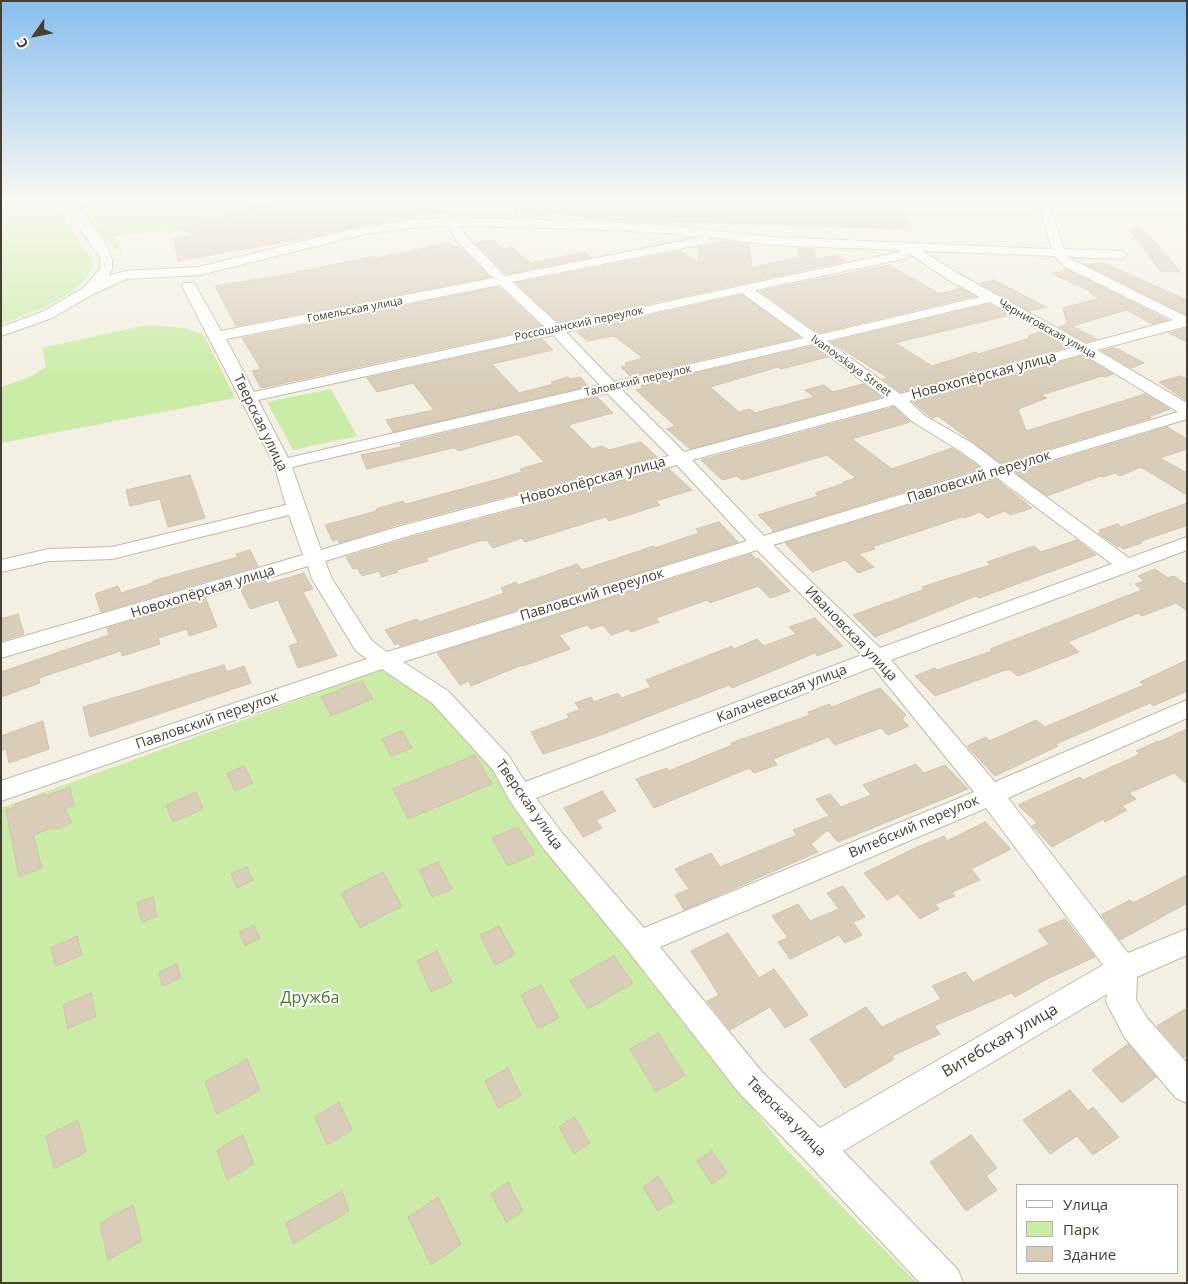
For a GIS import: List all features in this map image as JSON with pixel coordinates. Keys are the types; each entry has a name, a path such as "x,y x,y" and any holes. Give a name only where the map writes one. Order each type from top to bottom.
{"street":[{"path":"88,292 106,269 106,260"},
{"path":"118,260 159,273"},
{"path":"3,337 47,315 103,283 126,275 199,272 247,260"},
{"name":"Ивановская улица","path":"482,260 555,329 760,542 877,657 991,795 1123,969"},
{"name":"Гомельская улица","path":"217,336 359,310 606,260"},
{"name":"Россошанский переулок","path":"248,398 555,329 880,260"},
{"name":"Черниговская улица","path":"929,260 1187,410"},
{"path":"1065,260 1069,264 1186,322"},
{"name":"Тверская улица","path":"189,286 283,464 296,508 322,579 364,646 440,697 501,763 519,794 553,841 639,943 751,1083 817,1148 945,1283"},
{"name":"Ivanovskaya Street","path":"746,289 898,400 919,419 966,447 1126,565"},
{"name":"Таловский переулок","path":"283,464 992,298"},
{"name":"Новохопёрская улица","path":"1,651 316,559 408,530 1186,322"},
{"name":"Павловский переулок","path":"1,791 386,660 760,542 1000,472 1187,414"},
{"path":"1,566 49,555 112,553 296,508"},
{"name":"Калачеевская улица","path":"519,794 877,657 1187,543"},
{"name":"Витебский переулок","path":"639,943 991,795 1187,708"},
{"name":"Витебская улица","path":"817,1148 1123,969 1187,942"},
{"path":"1123,969 1121,1002 1136,1028 1187,1087"}],"green space":[{"path":"1,260 91,260 92,267 85,280 68,294 43,308 1,324"},
{"path":"146,325 185,328 204,335 235,398 1,443 1,387 30,377 46,367 42,348"},
{"path":"331,389 357,436 293,450 267,402"},
{"name":"Дружба","path":"383,669 437,692 640,967 783,1146 917,1283 1,1283 1,808"}],"building":[{"path":"356,260 472,260 489,277 236,326 215,286 294,273"},
{"path":"492,260 527,260 531,263 546,260 576,260 506,274"},
{"path":"634,260 694,260 699,263 699,260 751,260 752,268 787,260 846,261 559,323 516,283"},
{"path":"1152,260 1171,260 1180,272 1160,271"},
{"path":"1101,262 1187,300 1187,315 1087,265"},
{"path":"889,265 940,294 961,288 975,296 818,333 760,291"},
{"path":"1067,270 1168,320 1152,324 1127,310 1072,326 1097,339 1086,342 1059,327 1067,324 1063,308 1100,298 1089,293 1092,292 1053,274"},
{"path":"994,280 1046,307 1029,311 980,283"},
{"path":"499,287 542,327 261,388 252,371 261,369 242,338"},
{"path":"742,295 800,337 630,376 621,367 627,366 625,363 643,358 614,336 587,341 577,332"},
{"path":"990,304 1010,315 895,343 932,366 1030,338 1028,336 1040,332 1067,347 900,392 883,379 888,378 831,342"},
{"path":"1187,328 1187,342 1169,333"},
{"path":"542,339 553,350 492,364 519,393 554,384 551,382 568,377 570,379 580,377 588,386 393,432 386,420 434,410 413,383 377,392 367,378"},
{"path":"813,346 828,357 781,369 778,367 710,387 739,412 750,409 755,413 814,397 805,390 824,385 833,392 863,384 881,397 690,449 667,429 675,426 636,390 643,388 641,386"},
{"path":"1113,348 1144,363 1131,368 1102,351"},
{"path":"1083,356 1113,374 1041,395 1047,398 1018,409 1026,431 1145,394 1170,409 1148,417 1151,418 1001,463 938,416 933,418 929,416 913,402"},
{"path":"1180,376 1187,379 1187,401 1159,382"},
{"path":"597,397 613,413 568,425 592,449 602,446 609,450 641,442 657,457 400,524 339,543 337,539 333,541 325,525 377,511 376,509 403,501 406,504 488,482 522,472 520,469 544,462 518,434 458,451 452,448 367,469 361,455 402,447 400,444"},
{"path":"894,407 910,422 852,439 892,469 952,448 981,468 772,532 773,530 758,515 818,496 815,493 856,478 827,455 742,480 737,476 722,480 701,460"},
{"path":"1167,427 1187,439 1187,449 1160,458 1187,473 1187,495 1141,467 1120,476 1115,473 1101,476 1047,496 1016,473"},
{"path":"669,469 692,490 656,501 660,505 609,521 605,517 525,542 522,538 493,548 487,540 479,541 426,558 428,561 397,570 398,572 382,577 379,571 362,576 357,568 353,569 346,557 416,536"},
{"path":"190,475 205,518 168,527 160,499 130,506 126,490"},
{"path":"996,479 1032,508 1010,515 1005,511 987,518 980,512 872,547 875,549 859,554 874,567 858,573 845,560 812,572 785,543"},
{"path":"1187,503 1187,527 1185,526 1141,541 1142,543 1123,549 1098,533 1101,532 1099,530 1118,524 1121,527"},
{"path":"719,522 738,542 400,646 399,643 395,645 385,630 417,619 419,622 504,593 501,588 516,582 518,585 577,564 582,570 699,533 696,529"},
{"path":"1077,540 1096,555 979,598 976,596 875,637 853,615 925,589 922,587 990,565 987,562 1034,546 1041,552"},
{"path":"250,550 258,566 101,612 95,594 118,586 121,593 153,583 153,581 238,557 236,554"},
{"path":"751,554 756,559 758,558 790,591 770,598 758,586 710,603 707,600 656,618 659,622 631,632 628,629 611,635 603,625 591,629 587,625 559,635 570,649 522,665 471,686 469,681 460,685 437,653"},
{"path":"1155,569 1168,578 1174,576 1187,585 1187,611 1176,603 1142,616 1138,613 1068,642 1079,652 1018,676 1010,670 1005,670 935,696 915,676 992,651 990,649 1142,590 1135,584 1144,581 1138,576"},
{"path":"304,573 313,589 303,592 337,656 298,668 289,646 298,643 278,600 250,609 240,588 266,581 267,584"},
{"path":"206,599 217,627 189,636 187,629 158,638 160,644 122,656 121,651 39,678 40,683 1,697 1,672 109,635 107,628"},
{"path":"18,614 24,634 1,641 1,619"},
{"path":"815,618 843,646 817,656 815,653 732,688 729,685 598,736 543,754 531,732 569,718 567,714 580,710 575,703 591,697 594,702 618,693 622,698 651,687 646,680 732,646 734,649 757,639 764,646 796,634 789,627"},
{"path":"1187,660 1187,691 1153,706 1150,703 1056,744 1058,746 995,776 967,746 986,737 990,741 1036,720 1045,727 1144,685 1140,682"},
{"path":"224,665 227,672 244,666 251,683 90,737 83,707"},
{"path":"362,681 373,699 331,716 321,697"},
{"path":"880,688 906,715 902,719 909,726 888,735 881,728 835,745 828,737 773,759 777,765 754,773 749,768 654,808 636,779 667,768 669,771 732,745 731,743 810,715 808,712 830,704 832,707"},
{"path":"43,721 49,749 9,763 6,749 1,751 1,736"},
{"path":"1187,729 1187,784 1174,773 1129,793 1136,799 1122,806 1127,810 1105,822 1103,819 1052,847 1032,826 1037,823 1018,805 1080,777 1083,780 1140,754 1136,751"},
{"path":"402,731 412,748 391,756 382,739"},
{"path":"475,755 492,784 408,819 393,789"},
{"path":"916,764 924,773 945,765 968,789 838,842 828,830 811,844 818,852 684,910 675,895 689,889 675,869 711,853 720,867 797,835 793,830 829,816 816,799 830,794 841,807 871,795 863,785"},
{"path":"244,766 253,783 235,791 227,773"},
{"path":"70,787 74,805 65,809 72,822 60,828 49,829 33,835 42,868 19,877 6,810 16,807 15,804 45,793 46,796"},
{"path":"602,791 616,811 596,820 602,828 583,837 564,808"},
{"path":"196,792 203,809 173,822 166,805"},
{"path":"985,822 1011,849 971,869 980,880 952,892 955,896 935,904 939,909 920,919 898,894 887,900 864,873 915,848 944,836 947,841"},
{"path":"518,827 535,854 508,866 492,838"},
{"path":"438,862 452,889 432,897 419,870"},
{"path":"247,867 253,880 237,888 231,874"},
{"path":"383,872 402,906 360,928 341,893"},
{"path":"1187,875 1187,903 1120,940 1101,915 1130,900 1133,903"},
{"path":"843,886 865,917 853,922 862,935 845,943 839,935 790,959 778,942 788,938 772,916 798,904 810,921 839,909 827,893"},
{"path":"153,897 157,916 142,922 137,903"},
{"path":"1065,919 1095,957 1047,979 1015,997 1011,993 934,1026 940,1034 892,1056 894,1059 845,1088 810,1039 866,1007 882,1027 941,999 932,986 965,972 973,982 1049,944 1038,930"},
{"path":"254,925 260,938 245,946 239,932"},
{"path":"499,926 515,955 495,965 480,935"},
{"path":"728,933 759,978 774,969 808,1015 785,1028 770,1007 730,1030 707,1001 719,995 691,951"},
{"path":"77,936 82,955 56,966 51,948"},
{"path":"437,951 452,982 431,992 417,961"},
{"path":"614,956 633,983 588,1009 570,981"},
{"path":"177,964 181,978 162,986 159,972"},
{"path":"541,985 559,1018 538,1029 521,995"},
{"path":"91,993 96,1016 68,1029 63,1005"},
{"path":"1187,1008 1187,1055 1184,1057 1157,1026"},
{"path":"658,1033 685,1075 656,1092 630,1049"},
{"path":"1128,1044 1156,1077 1122,1103 1092,1070"},
{"path":"247,1059 260,1090 217,1114 205,1082"},
{"path":"508,1068 521,1095 498,1108 485,1081"},
{"path":"1070,1090 1088,1111 1093,1107 1119,1137 1093,1155 1077,1136 1050,1154 1023,1120"},
{"path":"339,1102 352,1130 327,1145 315,1117"},
{"path":"574,1117 590,1143 574,1154 559,1127"},
{"path":"78,1120 86,1152 54,1169 46,1136"},
{"path":"243,1135 254,1164 227,1180 217,1150"},
{"path":"971,1135 997,1168 986,1176 997,1190 966,1211 930,1162"},
{"path":"712,1150 727,1173 712,1184 697,1161"},
{"path":"658,1176 674,1201 658,1211 643,1187"},
{"path":"508,1182 523,1211 506,1222 491,1194"},
{"path":"342,1191 349,1211 293,1244 286,1223"},
{"path":"438,1197 461,1244 431,1265 408,1217"},
{"path":"133,1205 142,1241 108,1260 100,1223"}]}
